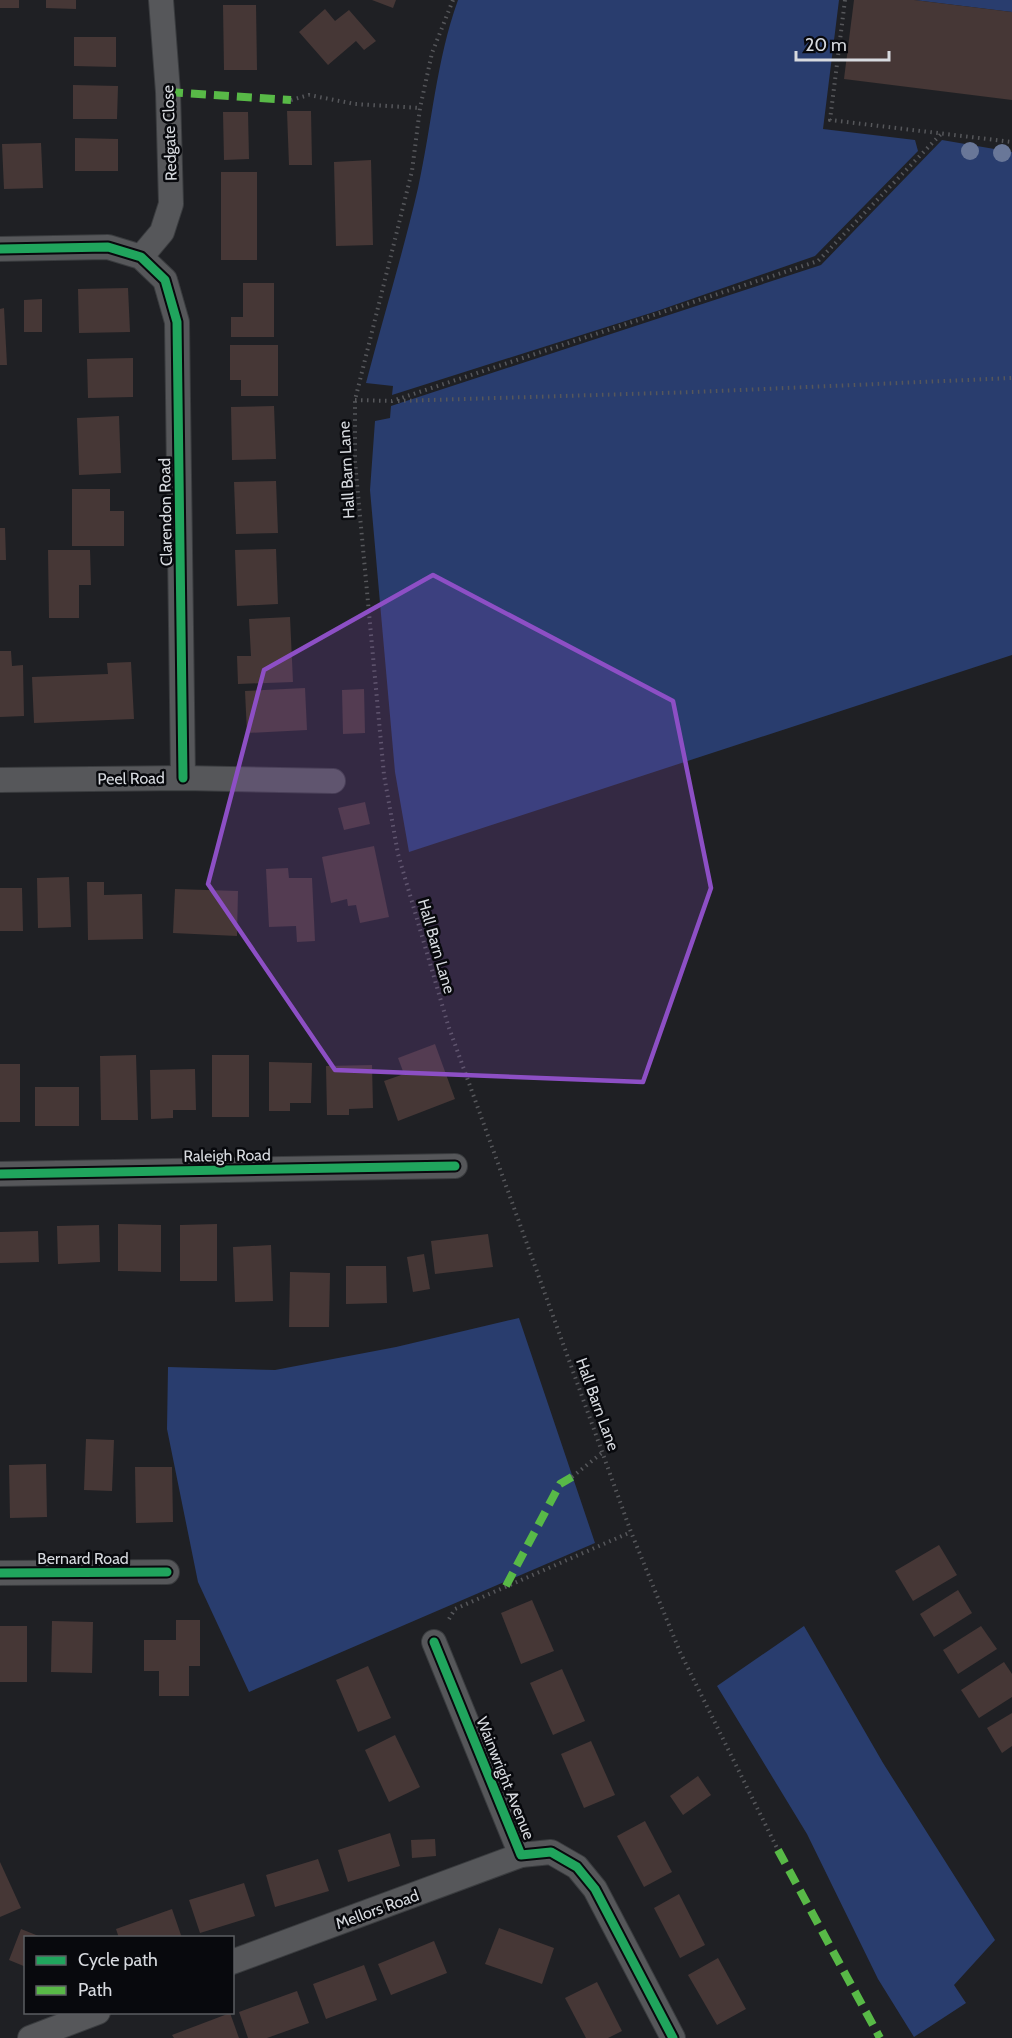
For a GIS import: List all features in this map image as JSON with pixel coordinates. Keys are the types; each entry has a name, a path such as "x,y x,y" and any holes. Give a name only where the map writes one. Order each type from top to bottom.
{"street":[{"name":"Redgate Close","path":"141,257 162,232 171,204 168,92 161,0"},
{"path":"0,249 108,247 141,257"},
{"name":"Clarendon Road","path":"141,257 165,280 177,322 183,778"},
{"name":"Peel Road","path":"0,780 183,778 333,781"},
{"name":"Raleigh Road","path":"0,1174 455,1166"},
{"name":"Bernard Road","path":"0,1573 167,1572"},
{"name":"Wainwright Avenue","path":"434,1642 521,1855 551,1852 577,1867 595,1889 673,2038"},
{"name":"Mellors Road","path":"234,1961 521,1855"},
{"path":"30,2038 95,2014"}],"path":[{"path":"845,0 830,120 1012,142"},
{"path":"291,100 309,95 355,104 420,108"},
{"path":"392,401 818,261 942,133"},
{"path":"356,400 683,393 1012,378"},
{"path":"572,1477 603,1452"},
{"path":"434,1642 455,1609 631,1532"}],"highlighted area":[{"path":"433,575 673,701 711,888 643,1082 335,1070 208,884 264,670"}],"shaded area":[{"path":"458,0 839,0 823,129 915,140 918,151 815,256 657,311 392,395 393,386 366,383 412,212 444,46"},
{"path":"914,0 1012,0 1012,12"},
{"path":"942,140 1012,152 1012,655 409,852 395,772 370,490 375,421 390,418 391,406 821,265"},
{"path":"519,1318 595,1543 249,1692 198,1582 167,1429 168,1367 275,1370 396,1347"},
{"path":"804,1626 883,1763 995,1940 954,1985 966,2003 914,2037 878,1979 807,1834 717,1686"}],"building":[{"path":"0,0 19,0 19,8 0,8"},
{"path":"46,0 76,0 76,9 46,8"},
{"path":"372,0 396,0 393,8"},
{"path":"854,0 914,0 1012,12 1012,100 844,79"},
{"path":"223,5 256,5 257,70 224,70"},
{"path":"325,9 335,21 349,10 376,41 364,50 356,41 328,65 299,32"},
{"path":"74,37 116,37 116,67 74,66"},
{"path":"73,85 118,86 117,119 73,119"},
{"path":"287,111 311,111 312,165 289,165"},
{"path":"223,112 248,112 249,159 224,160"},
{"path":"75,138 118,139 118,171 75,171"},
{"path":"41,143 43,188 4,189 2,144"},
{"path":"371,160 373,245 336,246 334,162"},
{"path":"221,172 257,172 257,260 221,260"},
{"path":"243,283 274,283 274,337 231,337 231,317 243,317"},
{"path":"128,288 130,332 79,333 78,289"},
{"path":"42,299 42,332 24,332 24,300"},
{"path":"4,308 7,365 0,365 0,309"},
{"path":"230,345 278,345 278,396 241,396 241,380 230,380"},
{"path":"133,358 133,397 88,398 87,359"},
{"path":"274,406 276,459 232,460 231,407"},
{"path":"119,416 121,473 79,475 77,418"},
{"path":"276,481 278,533 236,534 234,482"},
{"path":"72,489 110,489 110,511 124,511 124,546 72,546"},
{"path":"0,528 5,528 6,560 0,560"},
{"path":"276,549 278,604 237,606 235,550"},
{"path":"48,550 90,550 91,585 79,585 79,618 49,618"},
{"path":"290,617 293,682 238,684 237,656 251,656 249,619"},
{"path":"0,651 11,651 12,666 23,665 24,716 0,717"},
{"path":"131,662 134,719 34,723 32,677 108,674 107,663"},
{"path":"305,688 307,730 247,733 245,691"},
{"path":"364,689 365,733 343,734 342,690"},
{"path":"365,802 370,824 344,830 338,808"},
{"path":"374,846 389,917 360,923 356,905 348,906 347,899 331,903 322,857"},
{"path":"288,868 289,878 312,878 315,941 297,942 296,926 269,927 266,869"},
{"path":"69,877 71,927 38,928 37,878"},
{"path":"87,882 104,882 104,895 142,894 143,939 88,940"},
{"path":"0,888 22,888 23,931 0,931"},
{"path":"175,889 238,891 237,936 173,933"},
{"path":"435,1044 455,1099 398,1121 384,1081 404,1074 398,1058"},
{"path":"136,1055 138,1120 101,1120 100,1056"},
{"path":"212,1055 249,1055 249,1117 212,1117"},
{"path":"269,1062 312,1063 311,1103 290,1103 290,1111 269,1111"},
{"path":"0,1064 20,1064 20,1122 0,1122"},
{"path":"372,1065 373,1108 349,1109 349,1115 327,1115 326,1066"},
{"path":"195,1069 196,1110 173,1110 173,1118 151,1119 150,1070"},
{"path":"35,1087 79,1087 79,1126 35,1126"},
{"path":"118,1224 161,1225 161,1272 118,1271"},
{"path":"217,1224 217,1281 180,1281 180,1225"},
{"path":"99,1225 100,1262 58,1264 57,1226"},
{"path":"38,1231 39,1262 0,1263 0,1232"},
{"path":"488,1234 493,1267 435,1274 431,1241"},
{"path":"271,1245 273,1301 235,1302 233,1247"},
{"path":"424,1254 430,1289 413,1292 407,1257"},
{"path":"346,1266 386,1266 387,1303 346,1304"},
{"path":"290,1272 330,1273 329,1327 289,1327"},
{"path":"86,1439 114,1440 112,1491 84,1490"},
{"path":"46,1464 47,1517 10,1518 9,1465"},
{"path":"135,1467 172,1467 173,1522 136,1523"},
{"path":"939,1545 957,1575 913,1601 895,1571"},
{"path":"958,1590 972,1613 934,1637 920,1614"},
{"path":"532,1600 554,1651 521,1664 501,1613"},
{"path":"176,1620 200,1620 200,1666 189,1666 189,1696 159,1696 159,1671 144,1671 144,1640 176,1640"},
{"path":"52,1621 93,1622 92,1673 51,1672"},
{"path":"0,1626 27,1626 27,1682 0,1682"},
{"path":"981,1626 997,1649 958,1674 943,1650"},
{"path":"1004,1662 1012,1674 1012,1697 979,1718 961,1690"},
{"path":"368,1666 391,1718 358,1732 336,1680"},
{"path":"562,1669 585,1721 553,1735 530,1683"},
{"path":"1012,1713 1012,1746 1002,1753 987,1728"},
{"path":"395,1735 420,1787 389,1802 365,1750"},
{"path":"591,1741 615,1795 584,1808 561,1754"},
{"path":"698,1776 711,1795 683,1815 670,1796"},
{"path":"645,1821 672,1872 644,1887 617,1836"},
{"path":"390,1833 400,1866 348,1882 338,1850"},
{"path":"435,1839 436,1856 412,1858 411,1840"},
{"path":"318,1859 329,1891 275,1907 266,1875"},
{"path":"0,1862 21,1908 0,1917"},
{"path":"244,1883 255,1916 200,1933 189,1900"},
{"path":"679,1894 705,1945 680,1958 654,1908"},
{"path":"172,1909 181,1936 118,1936 116,1929"},
{"path":"499,1928 554,1948 542,1984 485,1964"},
{"path":"21,1929 38,1936 24,1936 24,1966 9,1960"},
{"path":"434,1941 447,1973 391,1995 378,1964"},
{"path":"718,1958 746,2009 717,2025 688,1975"},
{"path":"364,1965 377,2000 326,2019 313,1984"},
{"path":"597,1982 622,2031 608,2038 586,2038 565,1998"},
{"path":"297,1991 309,2023 267,2038 248,2038 239,2012"},
{"path":"230,2014 239,2038 174,2038 172,2035"}],"marked path":[{"path":"168,92 291,100"},
{"path":"506,1586 560,1484 572,1477"},
{"path":"778,1850 880,2038"}],"cycle path":[{"path":"0,249 108,247 141,257 165,280 177,322 183,778"},
{"path":"0,1174 455,1166"},
{"path":"0,1573 167,1572"},
{"path":"434,1642 521,1855 551,1852 577,1867 595,1889 673,2038"}]}
